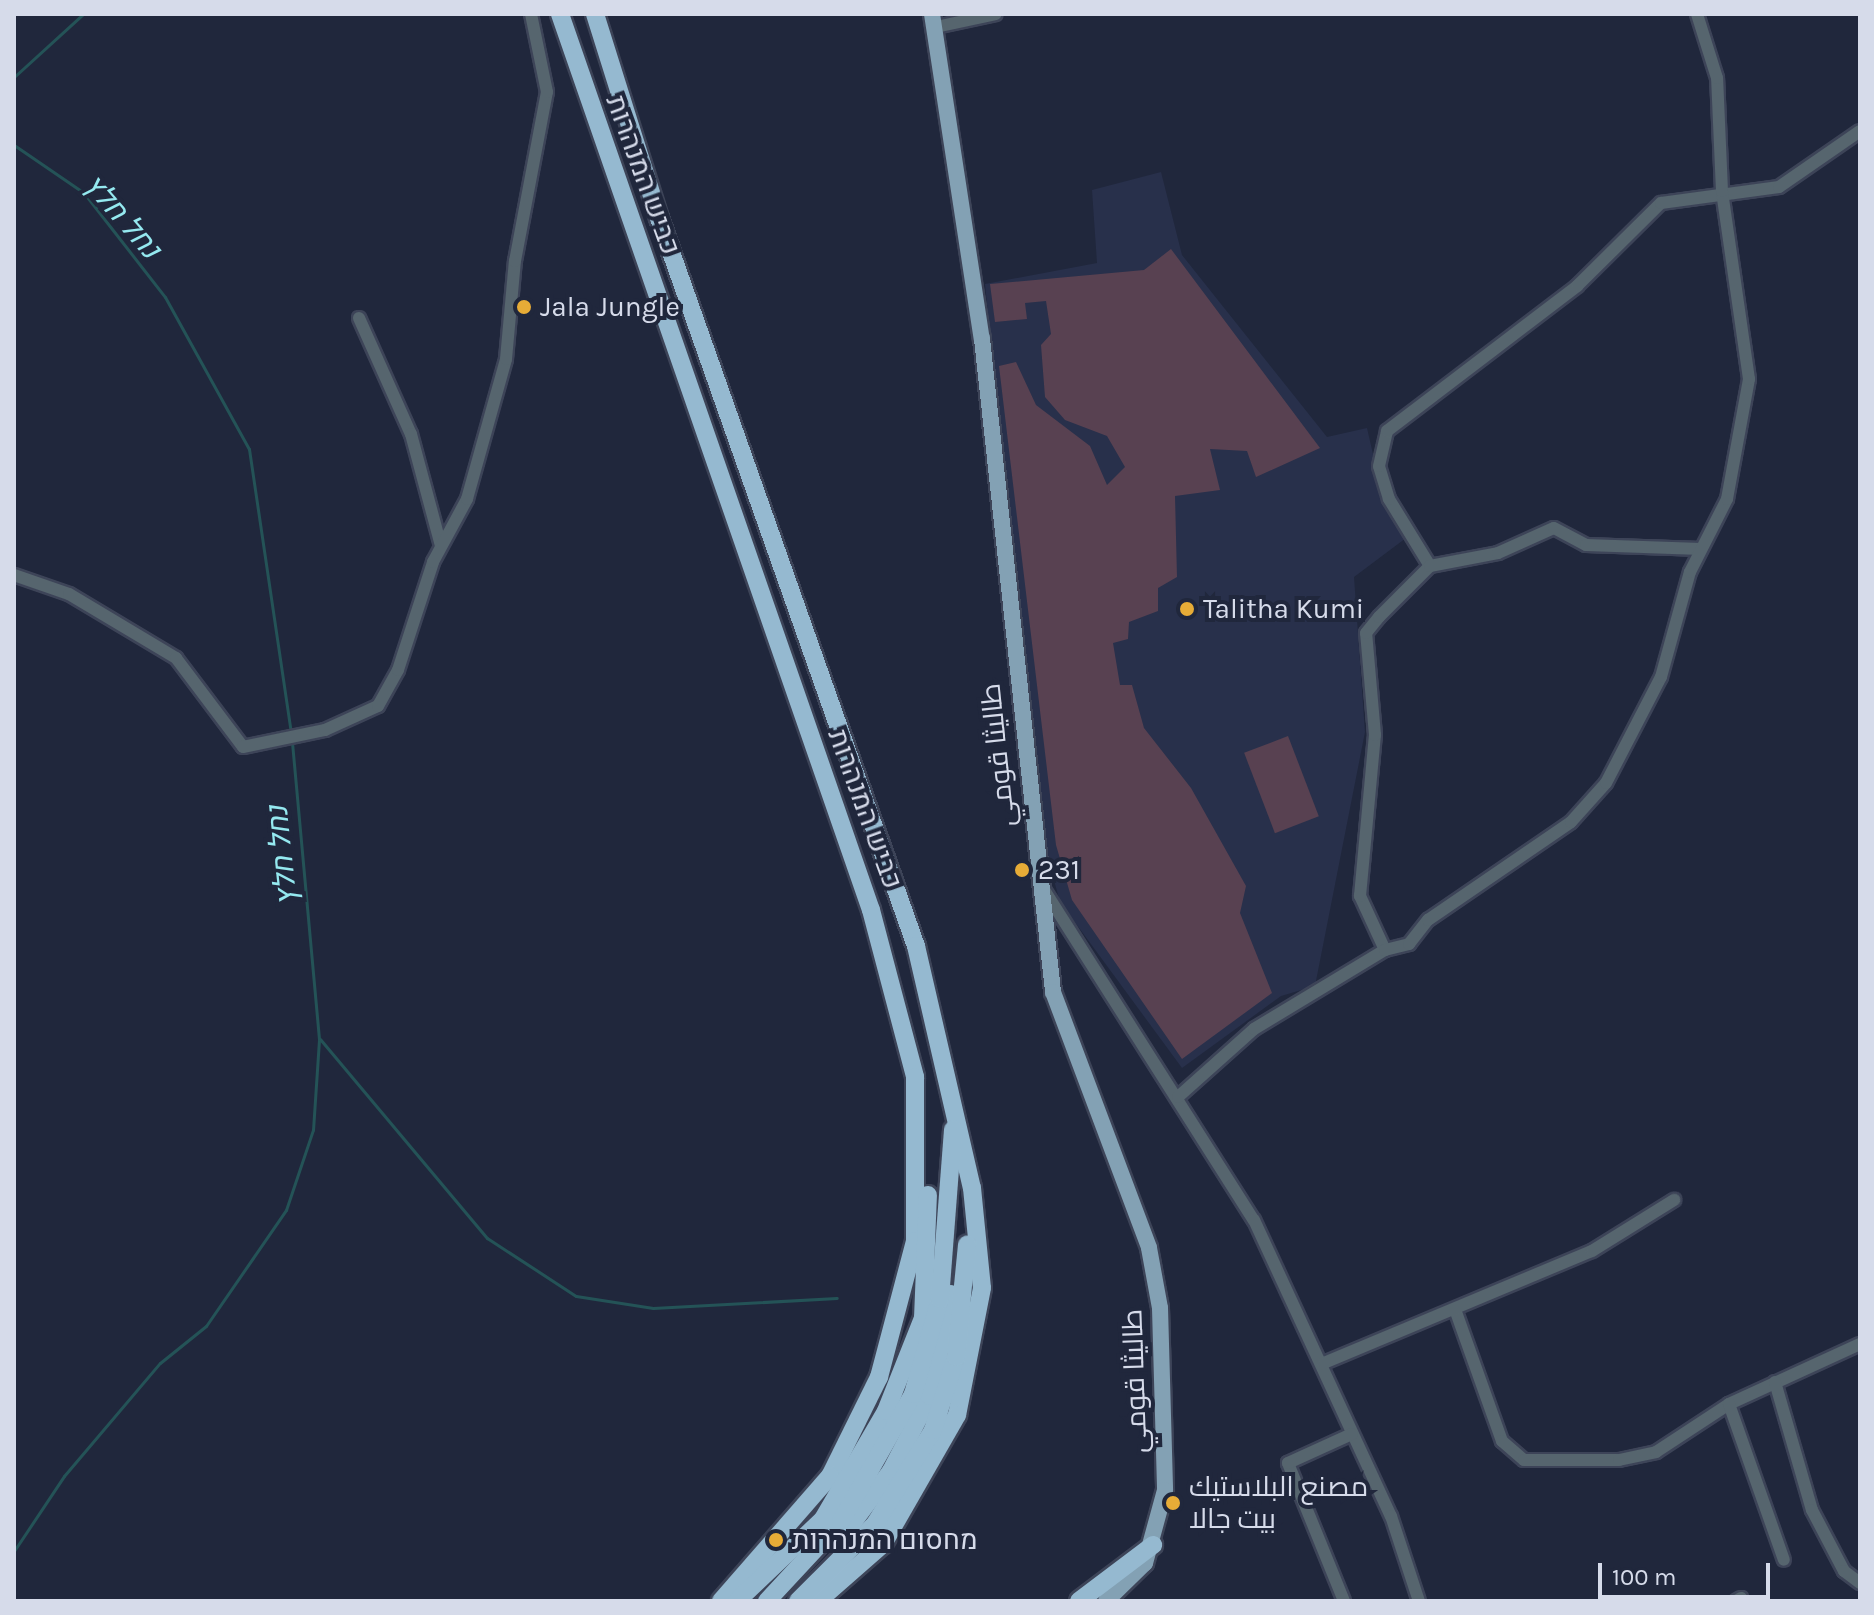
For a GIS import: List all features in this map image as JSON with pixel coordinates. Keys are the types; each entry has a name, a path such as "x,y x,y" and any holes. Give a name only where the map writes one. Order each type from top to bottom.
{"highway":[{"name":"כביש המנהרות","path":"560,14 871,910 915,1077 915,1241 879,1377 830,1476 721,1601"},
{"name":"כביש המנהרות","path":"595,14 943,1038 956,1112"},
{"path":"818,1601 831,1595 899,1520 947,1438 933,1383 923,1318 931,1246 915,1077"},
{"path":"784,1601 891,1471 933,1383 967,1277 965,1153 956,1112"},
{"path":"798,1601 875,1524 933,1430 933,1383 956,1112"},
{"path":"879,1377 933,1383"},
{"path":"737,1601 823,1519 933,1383"},
{"path":"767,1601 841,1521 933,1383"},
{"path":"1079,1601 1153,1545"}],"main road":[{"name":"طاليثا قومي","path":"934,20 982,339 1036,881 1053,992 1149,1248 1160,1308 1165,1490 1153,1545 1134,1578 1106,1601"}],"street":[{"path":"14,575 69,594 176,658 243,747 325,730 378,706 441,546 467,499 506,359 515,261 547,92 531,14"},
{"path":"934,20 996,14"},
{"path":"1178,1097 1254,1029 1385,950 1409,944 1428,920 1589,806 1623,755 1672,653 1701,549 1727,499 1749,379 1722,191 1717,78 1697,14"},
{"path":"1430,566 1384,483 1380,445 1387,431 1577,286 1661,203 1722,191 1779,187 1860,131"},
{"path":"359,318 411,434 441,546"},
{"path":"1385,950 1360,896 1375,735 1366,633 1430,566 1498,553 1554,528 1586,545 1701,549"},
{"path":"1036,881 1178,1097 1254,1220 1324,1363 1352,1434 1391,1516 1419,1601"},
{"path":"1324,1363 1456,1312 1592,1251 1674,1200"},
{"path":"1456,1312 1502,1441 1517,1457 1619,1460 1656,1452 1729,1404 1860,1344"},
{"path":"1775,1382 1812,1510 1844,1571 1860,1583"},
{"path":"1729,1404 1784,1560"},
{"path":"1344,1601 1288,1463 1352,1434"}],"shaded area":[{"name":"Talitha Kumi","path":"1161,172 1182,255 1327,437 1367,428 1384,502 1406,538 1354,577 1365,732 1315,986 1281,996 1182,1068 1060,902 1039,826 985,284 1097,263 1092,190"},
{"path":"1171,249 1320,448 1256,477 1247,451 1210,449 1220,490 1175,496 1177,577 1158,588 1158,611 1129,622 1128,639 1113,643 1120,685 1132,685 1144,728 1191,788 1246,886 1240,913 1272,993 1182,1059 1072,900 1056,845 999,366 1016,362 1036,405 1090,446 1107,485 1125,467 1107,436 1065,420 1045,397 1041,345 1051,334 1046,301 1025,303 1027,319 995,322 990,284 1144,270"},
{"path":"1288,736 1319,816 1275,833 1244,753"}],"waterway":[{"path":"14,77 83,14"},
{"name":"נחל חלץ","path":"14,145 84,193 165,297 249,449 291,735"},
{"name":"נחל חלץ","path":"14,1551 64,1476 160,1363 206,1326 286,1210 313,1130 319,1039 292,742"},
{"path":"320,1039 487,1238 576,1296 653,1308 837,1298"}],"place":[{"name":"Jala Jungle","path":"524,307"},
{"name":"Talitha Kumi","path":"1187,609"},
{"name":"231","path":"1022,870"},
{"name":"مصنع البلاستيك بيت جالا","path":"1173,1503"},
{"name":"מחסום המנהרות","path":"776,1540"}]}
